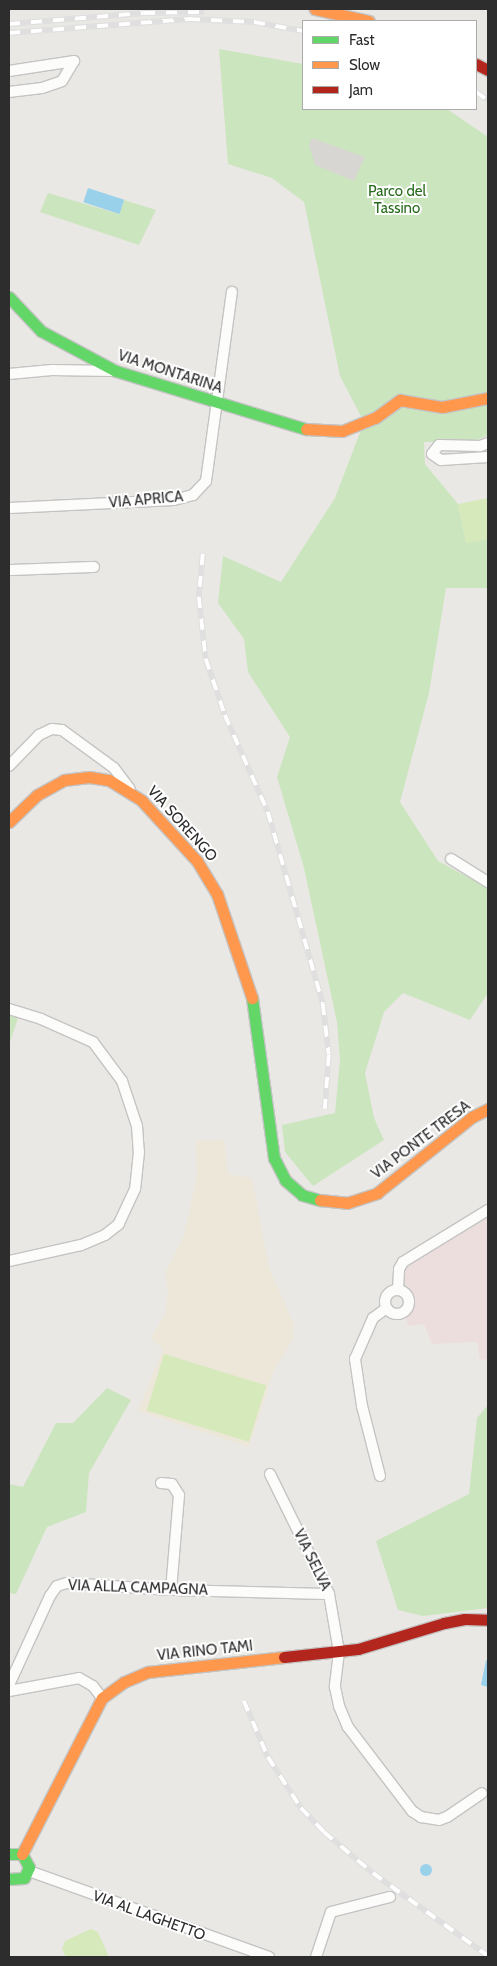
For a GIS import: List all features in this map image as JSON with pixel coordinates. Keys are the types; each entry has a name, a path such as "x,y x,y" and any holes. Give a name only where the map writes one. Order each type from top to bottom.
{"street":[{"path":"315,9 364,20"},
{"path":"9,71 74,61 62,81 42,88 9,92"},
{"name":"VIA APRICA","path":"9,508 174,500 193,495 206,480 232,292"},
{"name":"VIA MONTARINA","path":"9,298 41,331 116,371 304,429 342,431 375,418 400,400 442,407 488,398"},
{"path":"9,374 52,370 116,371"},
{"path":"488,443 480,446 439,445 432,454 441,460 488,457"},
{"path":"9,570 94,567"},
{"path":"9,766 39,735 52,729 62,730 114,768 133,793"},
{"name":"VIA SORENGO","path":"9,822 37,795 64,780 99,778 133,793 197,860 217,894 252,991 262,1069"},
{"path":"451,859 488,882"},
{"path":"9,1009 41,1019 93,1042 122,1081 133,1112 139,1152 135,1189 119,1224 105,1235 80,1245 9,1262"},
{"name":"VIA PONTE TRESA","path":"262,1069 271,1140 280,1171 302,1195 331,1204 347,1203 377,1193 472,1117 488,1109"},
{"path":"398,1290 399,1269 403,1262 488,1210"},
{"path":"387,1308 399,1314 408,1307 408,1296 398,1290"},
{"path":"387,1308 386,1297 398,1290"},
{"path":"380,1476 362,1406 355,1359 373,1318 387,1308"},
{"name":"VIA SELVA","path":"270,1474 329,1594 339,1652 335,1687 339,1706 348,1727 412,1811 428,1819 439,1820 482,1793"},
{"path":"161,1483 172,1484 179,1495 171,1590"},
{"name":"VIA ALLA CAMPAGNA","path":"9,1685 57,1586 66,1583 171,1590 329,1594"},
{"name":"VIA RINO TAMI","path":"22,1854 102,1698 124,1682 148,1672 358,1649 444,1623 465,1619 488,1620"},
{"path":"9,1691 79,1678 93,1686 102,1698"},
{"path":"9,1854 22,1854 29,1863 28,1871 20,1880 9,1879"},
{"name":"VIA AL LAGHETTO","path":"28,1871 270,1957"},
{"path":"316,1957 331,1912 390,1898"}],"shaded area":[{"path":"312,138 365,157 354,181 315,165 309,145"},
{"path":"224,1140 228,1174 252,1178 269,1268 294,1324 293,1339 274,1370 249,1447 138,1411 163,1349 151,1338 165,1313 168,1291 165,1273 184,1235 197,1175 196,1141"},
{"path":"488,1210 488,1360 480,1359 477,1342 432,1344 424,1324 408,1326 405,1311 409,1300 402,1291 399,1269"}],"green space":[{"name":"Parco del Tassino","path":"219,49 302,64 302,110 448,110 488,137 488,435 474,441 424,442 425,464 458,504 466,543 488,539 488,588 446,588 429,693 400,802 438,861 488,888 488,993 470,1020 403,993 384,1012 365,1073 374,1118 384,1140 313,1186 285,1152 282,1125 335,1113 340,1060 337,1022 304,868 277,777 290,737 248,672 244,639 218,603 223,556 281,582 335,498 364,422 340,376 304,202 272,178 228,164"},
{"path":"48,193 119,214 124,200 156,210 139,245 40,212"},
{"path":"488,498 488,539 466,543 458,504"},
{"path":"9,1009 20,1012 9,1045"},
{"path":"164,1354 266,1385 249,1442 147,1410"},
{"path":"107,1388 131,1400 89,1473 86,1512 47,1527 16,1594 9,1593 9,1484 23,1487 56,1423 73,1423"},
{"path":"488,1405 488,1608 423,1616 398,1610 376,1541 469,1494 477,1418"},
{"path":"91,1929 98,1932 109,1957 66,1957 62,1949 65,1941"}],"water":[{"path":"88,188 124,200 120,214 83,202"},
{"path":"486,1660 488,1661 488,1687 481,1685"},
{"path":"424,1864 428,1864 432,1870 428,1876 424,1876 420,1872 420,1868"}],"railway":[{"path":"9,24 144,13 204,12"},
{"path":"9,33 189,19 254,22 302,31"},
{"path":"477,93 488,100"},
{"path":"203,554 199,597 206,659 225,715 268,812 323,1004 329,1055 325,1109"},
{"path":"244,1701 268,1757 301,1808 324,1832 373,1873 488,1956"}],"traffic: fast":[{"path":"9,297 41,331 116,371 306,429"},
{"path":"252,998 274,1158 285,1180 302,1195 320,1200"},
{"path":"9,1854 22,1854 29,1867 24,1878 9,1879"}],"traffic: slow":[{"path":"315,9 364,20"},
{"path":"306,429 342,431 375,418 400,400 442,407 488,398"},
{"path":"9,822 37,795 64,780 89,777 109,780 142,801 197,861 217,894 252,998"},
{"path":"320,1200 347,1203 377,1193 472,1117 488,1109"},
{"path":"22,1854 102,1698 124,1682 148,1672 284,1657"}],"traffic: jam":[{"path":"477,64 488,70"},
{"path":"284,1657 358,1649 444,1623 465,1619 488,1620"}]}
